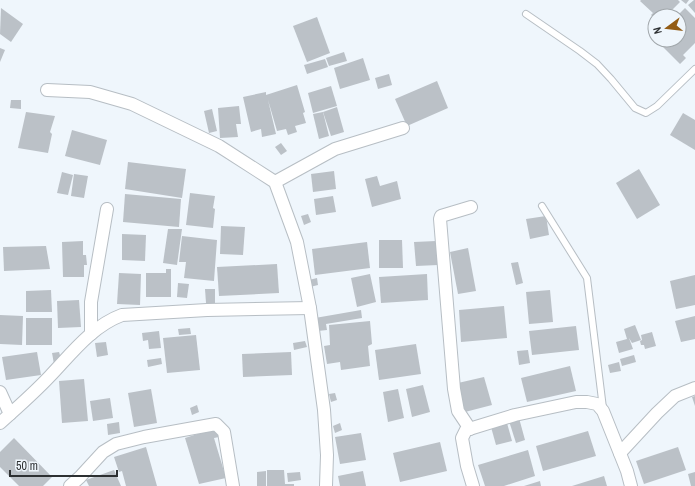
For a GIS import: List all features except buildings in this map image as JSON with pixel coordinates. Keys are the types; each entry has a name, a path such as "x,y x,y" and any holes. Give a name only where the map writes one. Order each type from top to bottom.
{"street":[{"path":"47,90 90,92 132,104 219,146 275,182 297,242 310,308 324,410 327,455 326,486"},
{"path":"275,182 335,149 403,128"},
{"path":"470,429 458,411 454,389 440,219 441,216 447,213 471,207"},
{"path":"91,334 91,302 107,209"},
{"path":"0,423 28,398 91,334 111,319 122,315 207,310 310,308"},
{"path":"620,453 657,413 676,396 695,388"},
{"path":"0,392 10,414"},
{"path":"473,486 467,466 462,438 466,430 515,415 576,402 597,404 603,411 627,471 631,486"},
{"path":"70,486 82,481 103,452 116,444 144,437 216,424 224,432 233,486"}],"lane":[{"path":"526,14 591,60 611,78 635,108 646,113 658,106 695,69"},
{"path":"542,206 587,278 603,411"}]}
